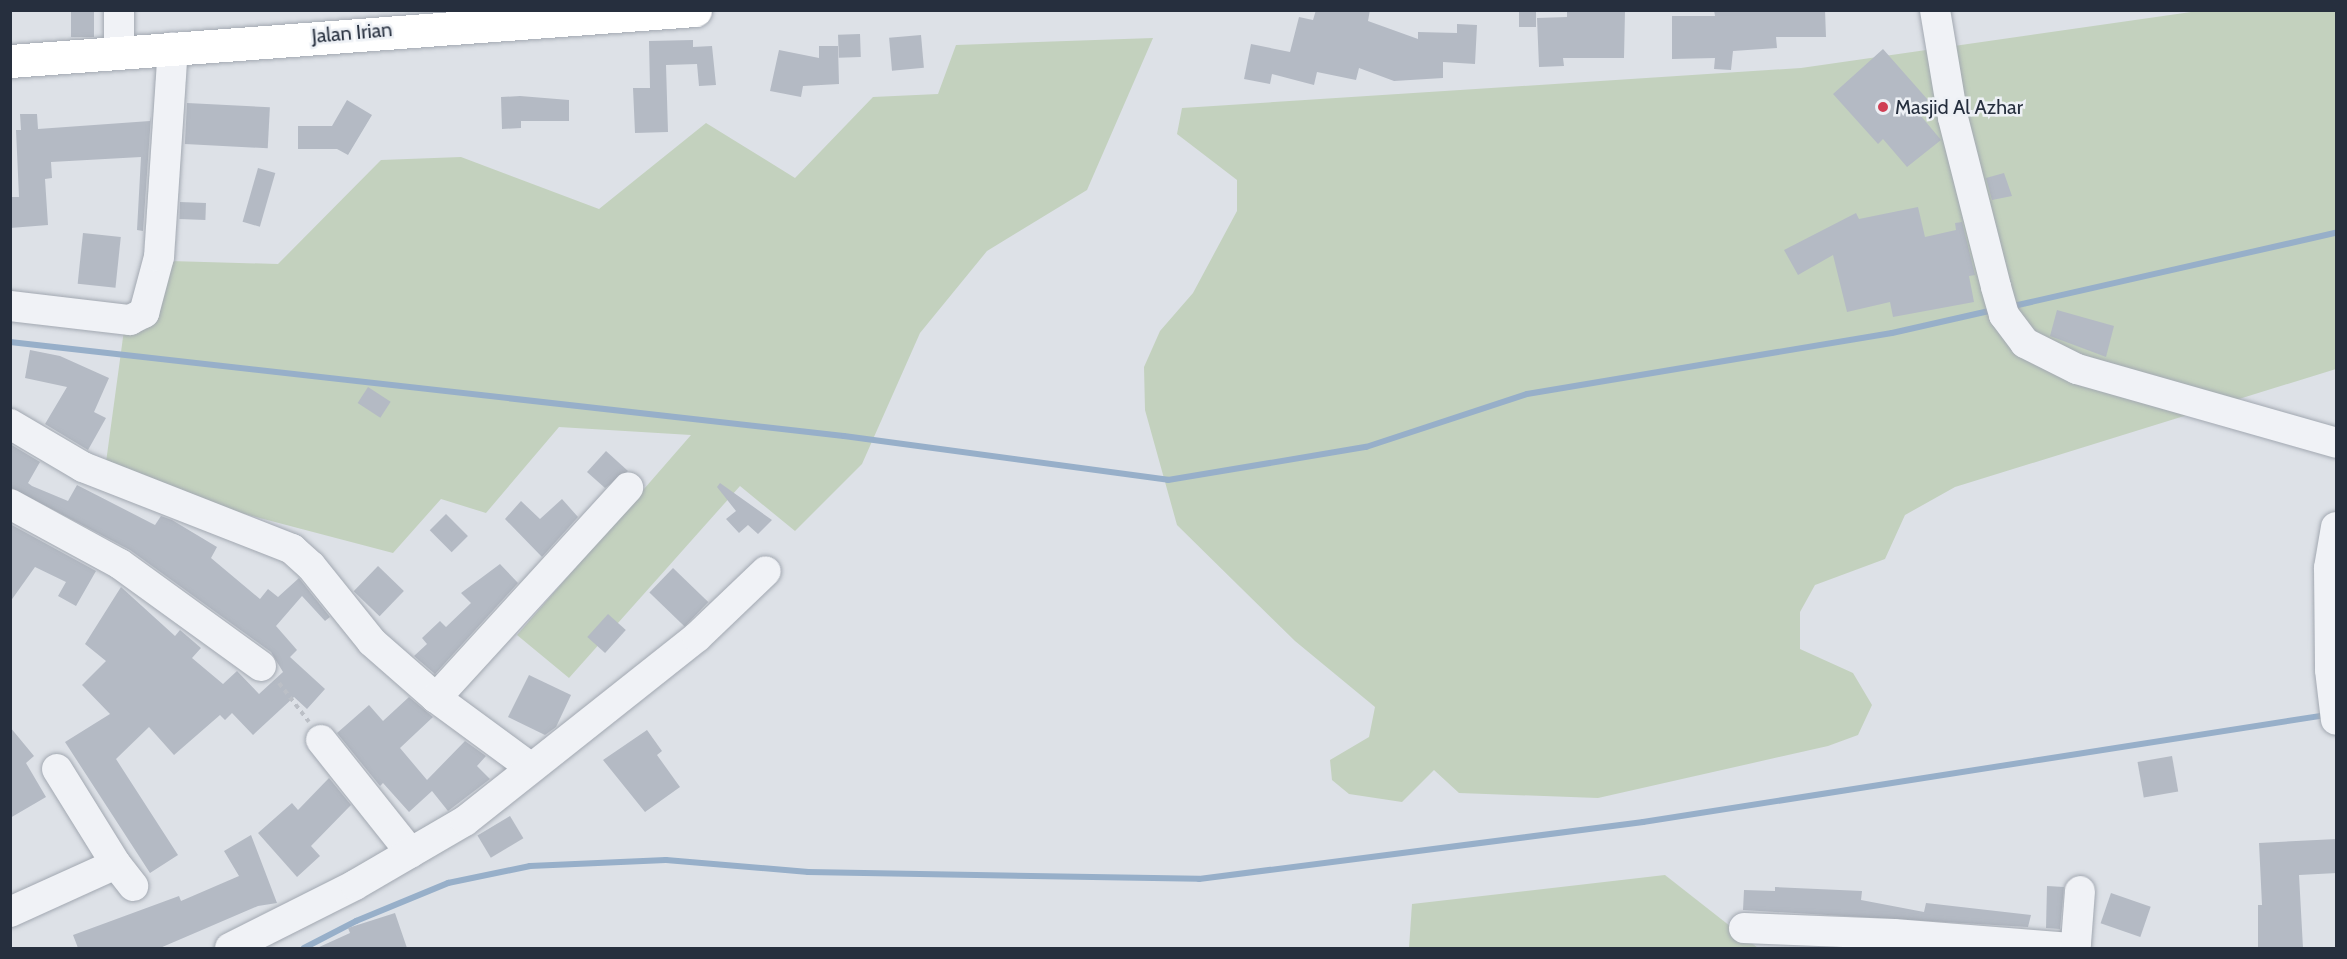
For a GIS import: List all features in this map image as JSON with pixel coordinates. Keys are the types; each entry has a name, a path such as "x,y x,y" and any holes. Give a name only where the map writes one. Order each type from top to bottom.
{"main road":[{"name":"Jalan Irian","path":"10,61 119,50 458,27 524,16 695,10"}],"street":[{"path":"119,10 119,50"},
{"path":"1935,10 1953,118 2000,301 2025,343 2060,363 2337,443"},
{"path":"10,306 130,320 144,313 159,256 173,47"},
{"path":"10,424 83,467 292,549 311,566 372,642 436,698 530,767"},
{"path":"436,698 628,488"},
{"path":"10,504 120,564 261,666"},
{"path":"2337,527 2329,568 2330,670 2337,720"},
{"path":"230,948 411,853 465,821 530,767 697,637 766,571"},
{"path":"321,740 411,853"},
{"path":"10,912 124,875 57,769"},
{"path":"1744,928 1902,941 2073,947 2080,891"}],"path":[{"path":"261,666 294,701 321,740"}],"green space":[{"path":"2198,11 2336,11 2336,369 1955,487 1905,515 1885,559 1815,585 1800,612 1800,649 1853,673 1872,705 1858,735 1828,746 1598,798 1459,793 1434,770 1402,802 1349,794 1332,780 1330,760 1369,737 1375,707 1295,641 1177,525 1145,410 1144,367 1160,331 1193,293 1237,211 1237,180 1177,134 1182,108 1801,68"},
{"path":"1153,38 1087,190 987,251 920,333 862,464 795,531 740,486 569,678 517,635 691,435 559,427 486,513 441,499 393,553 104,477 124,330 170,261 278,264 381,160 461,157 599,209 706,123 795,178 873,97 938,94 956,45"},
{"path":"1665,875 1758,948 1409,948 1412,904"}],"building":[{"path":"71,10 94,10 94,37 71,37"},
{"path":"1316,10 1370,10 1368,21 1418,39 1418,32 1457,33 1457,24 1477,25 1475,64 1443,62 1443,78 1394,81 1359,68 1356,80 1317,72 1314,85 1272,74 1270,84 1244,79 1251,44 1290,52 1299,17 1313,20"},
{"path":"1519,10 1536,10 1536,27 1519,27"},
{"path":"1567,10 1625,11 1624,58 1563,58 1564,66 1539,67 1537,18 1567,17"},
{"path":"1714,10 1825,10 1826,37 1776,37 1777,48 1733,51 1731,70 1714,69 1715,58 1672,59 1672,16 1715,16"},
{"path":"860,34 861,57 839,58 838,35"},
{"path":"921,35 924,68 892,71 889,38"},
{"path":"693,40 693,47 712,46 716,85 699,86 697,64 666,65 668,132 635,133 633,88 650,88 649,41"},
{"path":"819,46 838,46 839,84 803,86 801,97 770,91 779,50 819,58"},
{"path":"1883,49 1928,100 1916,110 1941,140 1907,167 1883,139 1878,144 1833,94"},
{"path":"520,96 569,100 569,121 521,121 521,128 502,129 501,97"},
{"path":"347,100 372,115 348,155 337,149 298,149 298,126 332,126"},
{"path":"187,103 270,107 268,148 185,144"},
{"path":"20,114 37,114 38,129 150,121 151,116 143,231 137,230 141,157 51,162 52,178 45,179 48,225 10,228 10,197 19,197 16,130 21,130"},
{"path":"258,168 275,173 260,227 243,222"},
{"path":"2004,173 2012,196 1992,200 1986,178"},
{"path":"180,202 206,203 205,220 179,219"},
{"path":"1918,207 1925,237 1956,230 1955,223 1962,222 1975,275 1969,276 1974,302 1893,317 1890,302 1847,312 1833,255 1798,275 1784,250 1856,213 1859,219"},
{"path":"83,233 121,237 115,288 78,284"},
{"path":"2057,310 2114,326 2106,357 2050,336"},
{"path":"30,350 60,356 109,378 94,412 106,418 88,450 45,424 67,387 25,378"},
{"path":"368,387 391,402 380,418 358,403"},
{"path":"10,444 40,462 28,483 32,486 68,501 77,485 155,525 161,516 172,520 217,547 211,558 260,599 268,589 278,597 299,578 330,617 325,621 302,596 276,626 297,650 290,657 325,689 307,709 294,697 253,735 232,713 225,720 220,715 174,755 149,727 116,759 178,855 150,873 65,742 110,714 82,685 106,661 85,644 121,587 175,636 180,630 201,648 192,658 223,684 237,671 259,694 283,672 271,652 130,550 10,487"},
{"path":"606,451 628,471 605,488 587,472"},
{"path":"720,483 772,520 758,534 748,525 739,533 726,519 736,511 717,487"},
{"path":"562,499 578,517 542,557 505,519 521,501 540,519"},
{"path":"446,514 468,536 452,552 430,530"},
{"path":"10,524 96,571 76,606 58,596 66,582 35,567 10,602"},
{"path":"500,564 518,583 435,674 414,656 427,644 422,638 440,621 446,627 471,603 461,593"},
{"path":"378,566 404,591 380,616 354,591"},
{"path":"673,568 708,602 685,626 649,592"},
{"path":"608,614 626,630 605,653 587,637"},
{"path":"529,675 571,695 556,727 545,735 508,717"},
{"path":"409,697 433,717 400,748 427,780 465,741 486,756 477,766 490,779 448,811 432,791 409,812 383,783 380,786 337,733 369,705 383,721"},
{"path":"10,727 34,756 26,763 46,797 10,818"},
{"path":"647,730 662,751 657,755 680,787 645,812 603,760"},
{"path":"2172,756 2178,791 2144,798 2138,762"},
{"path":"329,778 351,805 311,846 320,856 297,877 258,833 292,803 298,810"},
{"path":"510,816 523,838 491,858 477,836"},
{"path":"251,835 277,903 258,906 160,948 78,948 73,935 179,896 181,901 239,876 224,851"},
{"path":"2337,839 2337,873 2299,875 2303,948 2258,948 2258,905 2262,905 2259,843"},
{"path":"2047,886 2064,887 2060,929 2046,928"},
{"path":"1775,887 1862,891 1861,900 1924,912 1926,903 2031,915 2028,927 1743,910 1744,890 1775,891"},
{"path":"2111,893 2151,907 2140,937 2101,923"},
{"path":"395,913 407,948 317,948 350,933 348,928"}],"waterway":[{"path":"2009,307 2336,233"},
{"path":"10,342 844,436 1168,480 1366,447 1527,394 1892,333 1993,310"},
{"path":"304,948 356,921 448,883 530,866 666,860 808,872 1199,879 1643,822 2326,715"}],"place":[{"name":"Masjid Al Azhar","path":"1883,107"}]}
